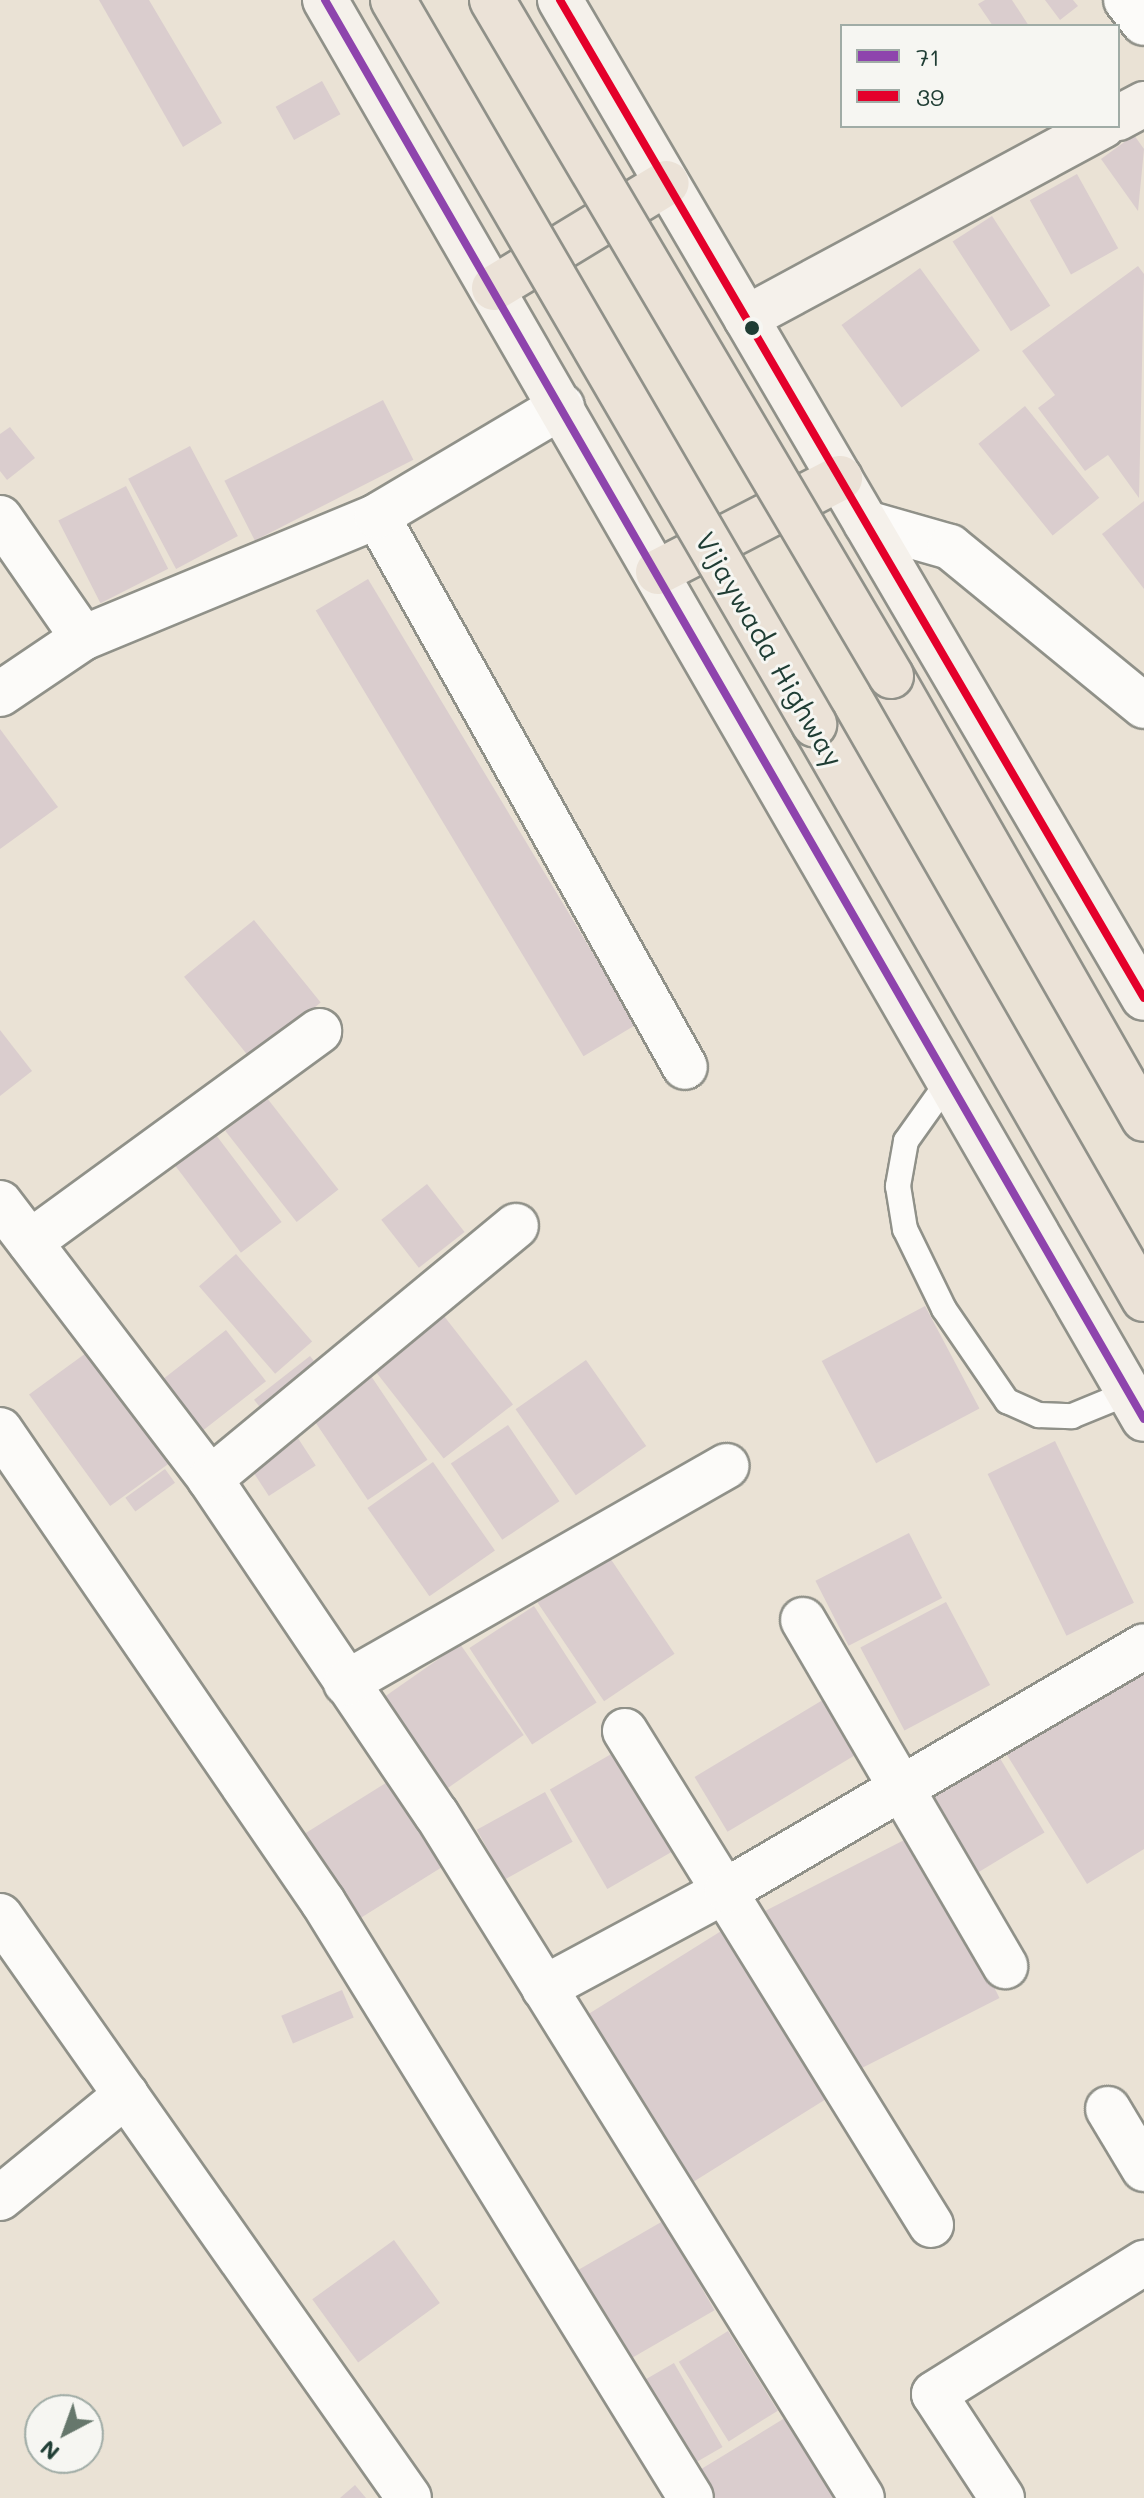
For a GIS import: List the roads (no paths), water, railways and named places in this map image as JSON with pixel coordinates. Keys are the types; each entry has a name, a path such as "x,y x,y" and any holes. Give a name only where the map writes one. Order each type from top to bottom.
{"highway":[{"name":"Vijaywada Highway","path":"393,0 1144,1299"},
{"path":"492,0 891,676 1144,1119"},
{"path":"494,288 667,183"},
{"path":"658,572 840,478"}],"street":[{"path":"325,0 658,572 1136,1406"},
{"path":"560,0 1144,998"},
{"path":"1126,0 1144,23"},
{"path":"1120,117 1144,104"},
{"path":"746,318 1099,128"},
{"path":"0,694 83,638 377,516 562,406"},
{"path":"377,516 685,1067"},
{"path":"0,518 83,638"},
{"path":"866,523 950,547 1144,706"},
{"path":"30,1242 319,1031"},
{"path":"0,1203 210,1479 346,1683 544,1988 862,2498"},
{"path":"210,1479 516,1226"},
{"path":"0,1430 323,1902 691,2498"},
{"path":"346,1683 726,1466"},
{"path":"803,1620 1005,1966"},
{"path":"544,1988 727,1890 898,1787 1144,1646"},
{"path":"625,1731 727,1890 931,2225"},
{"path":"0,1916 409,2498"},
{"path":"0,2198 126,2095"},
{"path":"1108,2109 1144,2169"},
{"path":"1002,2498 934,2394 1144,2263"}],"lane":[{"path":"950,1079 906,1141 898,1186 905,1229 944,1309 986,1376 1007,1401 1029,1410 1072,1416 1136,1406"}]}
